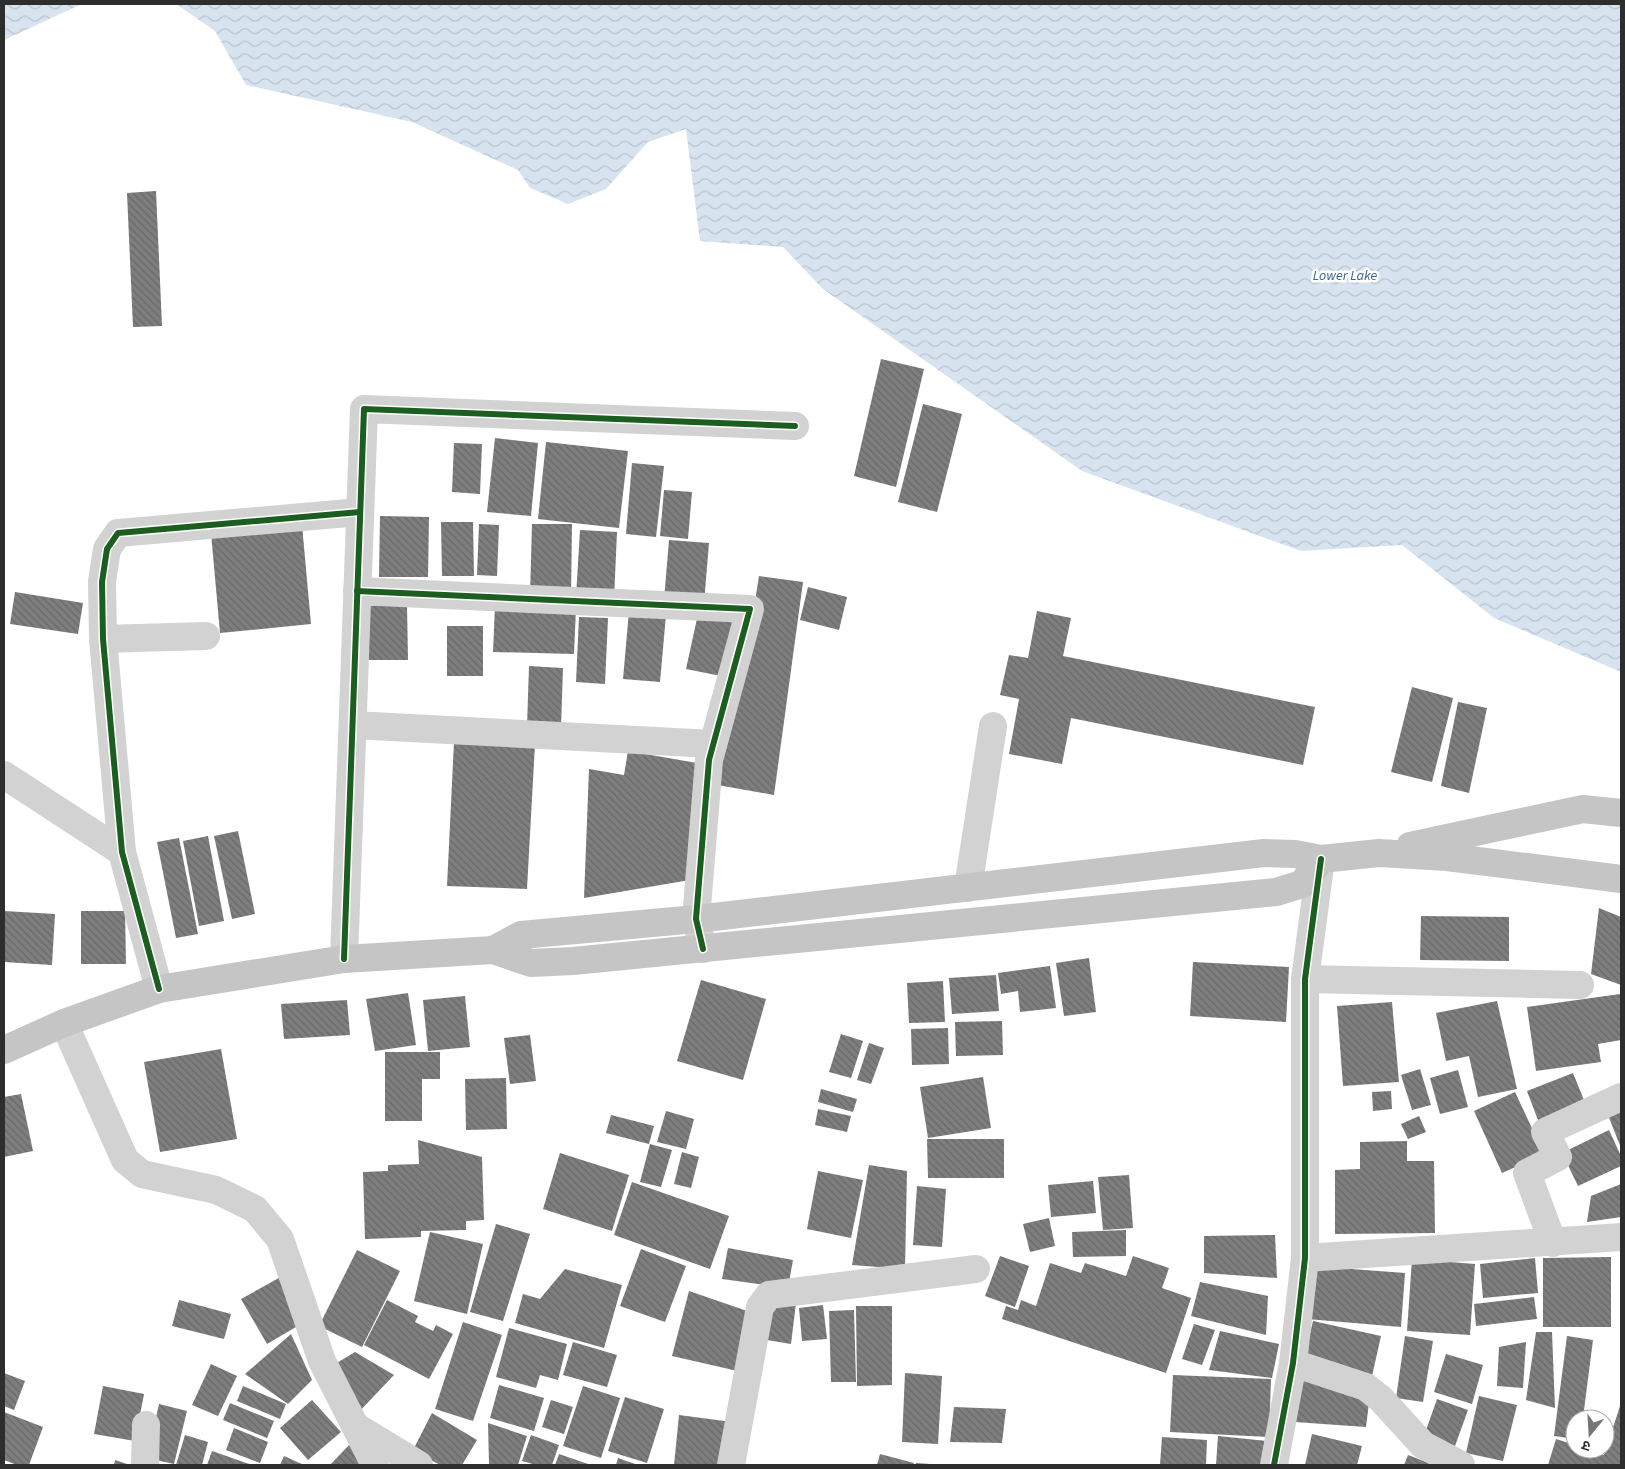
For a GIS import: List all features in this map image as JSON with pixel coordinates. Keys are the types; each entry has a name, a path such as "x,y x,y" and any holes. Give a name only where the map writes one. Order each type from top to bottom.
{"main road":[{"path":"493,950 521,935 696,919 1264,853 1294,854 1320,858 1380,853 1511,823 1584,809 1621,813"},
{"path":"1380,853 1447,857 1621,879"},
{"path":"4,1050 64,1023 159,989 344,959 493,950 531,963 573,961 1276,892 1302,884 1320,858"}],"street":[{"path":"344,959 364,408 795,426"},
{"path":"159,989 122,852 103,638 102,582 107,549 118,533 360,512"},
{"path":"357,591 750,609 709,760 696,919 703,949"},
{"path":"103,638 206,636"},
{"path":"353,724 713,744"},
{"path":"968,888 994,726"},
{"path":"4,775 122,852"},
{"path":"1274,1465 1293,1363 1306,1258 1305,979 1320,858"},
{"path":"1305,979 1580,985"},
{"path":"64,1023 124,1160 142,1174 216,1190 255,1209 280,1239 322,1361 375,1465"},
{"path":"1553,1243 1527,1173 1558,1157 1544,1132 1621,1097"},
{"path":"1306,1258 1621,1237"},
{"path":"732,1465 760,1307 769,1294 976,1269"},
{"path":"1293,1363 1366,1388 1381,1399 1423,1445 1461,1465"},
{"path":"144,1465 146,1425"},
{"path":"355,1426 419,1465"}],"water":[{"path":"4,4 82,4 4,40"},
{"name":"Lower Lake","path":"176,4 1621,4 1621,672 1494,618 1402,545 1301,551 1082,471 823,289 783,247 700,241 686,129 648,142 606,189 568,204 530,188 518,170 412,122 246,85 215,31"}],"building":[{"path":"156,191 162,326 133,327 127,193"},
{"path":"881,359 924,369 896,487 854,476"},
{"path":"923,404 962,414 937,512 898,502"},
{"path":"495,438 538,443 531,516 487,512"},
{"path":"546,442 628,451 619,528 538,519"},
{"path":"454,443 482,444 480,494 452,492"},
{"path":"632,463 664,466 656,537 626,534"},
{"path":"664,490 692,492 688,539 660,536"},
{"path":"380,516 429,517 428,577 379,577"},
{"path":"441,522 473,522 474,576 442,576"},
{"path":"479,524 499,525 497,576 477,575"},
{"path":"532,524 572,524 571,597 530,596"},
{"path":"302,525 311,624 220,633 211,533"},
{"path":"580,530 617,532 614,599 576,597"},
{"path":"669,540 709,543 704,603 664,600"},
{"path":"759,576 803,582 774,795 712,784 742,684"},
{"path":"808,587 847,597 839,630 800,620"},
{"path":"15,592 83,603 78,634 10,624"},
{"path":"407,605 408,660 362,660 360,606"},
{"path":"495,605 576,608 574,654 493,652"},
{"path":"629,611 666,615 660,682 623,679"},
{"path":"1037,611 1071,618 1063,656 1315,707 1303,765 1071,718 1062,764 1009,754 1019,699 1000,695 1009,655 1028,658"},
{"path":"698,614 737,618 726,677 686,669"},
{"path":"579,617 608,618 605,684 576,682"},
{"path":"447,626 483,626 483,676 447,676"},
{"path":"529,666 563,668 561,727 527,726"},
{"path":"1412,687 1453,698 1432,782 1391,772"},
{"path":"1458,702 1487,708 1469,793 1441,786"},
{"path":"454,742 535,744 527,889 447,886"},
{"path":"628,751 697,763 690,880 584,898 589,769 624,775"},
{"path":"238,831 255,914 232,919 214,836"},
{"path":"208,836 224,921 199,926 183,841"},
{"path":"179,838 198,934 176,938 157,842"},
{"path":"1599,908 1621,917 1621,985 1591,974"},
{"path":"4,911 55,914 52,965 4,962"},
{"path":"81,911 125,911 126,964 81,964"},
{"path":"1421,916 1509,917 1509,961 1420,960"},
{"path":"1089,958 1096,1012 1064,1016 1056,963"},
{"path":"1193,962 1289,967 1286,1022 1190,1016"},
{"path":"1050,966 1056,1008 1020,1012 1018,991 1001,994 998,973"},
{"path":"996,975 999,1011 952,1014 949,978"},
{"path":"701,980 766,999 743,1080 677,1061"},
{"path":"943,981 945,1022 909,1023 907,983"},
{"path":"408,993 416,1045 375,1051 366,999"},
{"path":"1620,994 1621,1040 1598,1044 1601,1062 1536,1071 1527,1007"},
{"path":"465,996 470,1047 428,1051 423,1000"},
{"path":"347,1000 350,1035 284,1039 281,1004"},
{"path":"1497,1001 1517,1089 1478,1097 1469,1056 1446,1061 1436,1013"},
{"path":"1392,1002 1399,1082 1343,1086 1337,1006"},
{"path":"1002,1021 1003,1055 956,1056 955,1022"},
{"path":"948,1028 949,1064 912,1065 911,1029"},
{"path":"841,1034 863,1041 851,1078 829,1072"},
{"path":"530,1035 536,1081 510,1084 504,1038"},
{"path":"869,1043 884,1048 871,1084 857,1080"},
{"path":"221,1049 237,1139 160,1152 144,1062"},
{"path":"385,1052 440,1052 440,1079 422,1079 422,1121 385,1121"},
{"path":"1420,1069 1431,1105 1412,1110 1401,1075"},
{"path":"1458,1070 1468,1107 1440,1114 1430,1078"},
{"path":"1573,1073 1588,1110 1541,1128 1527,1091"},
{"path":"983,1077 991,1128 928,1138 920,1087"},
{"path":"506,1078 507,1129 466,1130 465,1079"},
{"path":"821,1089 857,1099 853,1112 818,1102"},
{"path":"1391,1091 1392,1109 1373,1111 1372,1092"},
{"path":"1515,1092 1544,1154 1502,1173 1474,1111"},
{"path":"21,1094 33,1151 4,1157 4,1097"},
{"path":"818,1109 851,1116 847,1132 815,1125"},
{"path":"1621,1110 1621,1148 1608,1115"},
{"path":"666,1111 694,1119 686,1149 657,1142"},
{"path":"611,1115 654,1126 649,1144 606,1133"},
{"path":"1419,1116 1426,1132 1408,1139 1401,1124"},
{"path":"1609,1130 1621,1156 1621,1166 1578,1186 1562,1153"},
{"path":"927,1139 1004,1139 1004,1178 928,1178"},
{"path":"418,1140 482,1157 484,1220 466,1221 466,1230 421,1231 421,1237 365,1239 363,1172 388,1171 388,1165 419,1164"},
{"path":"1407,1141 1407,1161 1434,1161 1435,1233 1335,1234 1335,1170 1360,1169 1360,1142"},
{"path":"650,1144 672,1150 661,1187 640,1182"},
{"path":"682,1152 699,1157 691,1188 674,1184"},
{"path":"560,1153 629,1175 612,1231 543,1209"},
{"path":"869,1165 907,1171 905,1269 852,1265"},
{"path":"818,1171 863,1180 851,1238 807,1229"},
{"path":"1129,1175 1133,1228 1103,1230 1098,1177"},
{"path":"1093,1181 1096,1213 1051,1217 1048,1185"},
{"path":"632,1182 729,1216 710,1269 614,1235"},
{"path":"1621,1184 1621,1217 1587,1222 1591,1196"},
{"path":"917,1186 946,1189 942,1247 913,1245"},
{"path":"1049,1218 1055,1246 1030,1252 1023,1224"},
{"path":"496,1224 530,1234 503,1321 470,1312"},
{"path":"1126,1230 1126,1256 1073,1257 1072,1232"},
{"path":"430,1232 483,1244 467,1314 414,1301"},
{"path":"1275,1235 1277,1278 1204,1273 1204,1236"},
{"path":"728,1248 793,1260 788,1288 722,1279"},
{"path":"641,1249 686,1266 665,1322 620,1306"},
{"path":"357,1250 400,1271 362,1347 319,1326"},
{"path":"1000,1256 1029,1266 1015,1307 985,1296"},
{"path":"1133,1256 1169,1268 1162,1288 1191,1298 1166,1373 1002,1319 1006,1306 1018,1310 1021,1300 1036,1306 1050,1263 1081,1273 1085,1263 1126,1276"},
{"path":"1611,1257 1611,1327 1543,1327 1543,1258"},
{"path":"1535,1258 1538,1293 1483,1298 1480,1264"},
{"path":"1412,1259 1475,1264 1470,1335 1407,1331"},
{"path":"1311,1266 1405,1273 1401,1327 1307,1319"},
{"path":"565,1269 622,1285 604,1348 515,1323 523,1294 540,1299"},
{"path":"286,1274 296,1327 267,1344 241,1299"},
{"path":"1200,1282 1268,1296 1266,1335 1191,1316"},
{"path":"689,1291 753,1313 742,1372 672,1356"},
{"path":"1534,1297 1537,1319 1476,1326 1474,1304"},
{"path":"773,1299 796,1303 791,1344 767,1340"},
{"path":"179,1300 231,1314 224,1339 172,1326"},
{"path":"387,1300 418,1316 415,1322 433,1331 436,1325 453,1334 429,1379 364,1345"},
{"path":"823,1305 827,1339 802,1341 799,1308"},
{"path":"856,1306 892,1306 892,1385 857,1386"},
{"path":"854,1310 856,1382 831,1382 829,1311"},
{"path":"1313,1321 1381,1336 1372,1376 1304,1360"},
{"path":"463,1322 502,1335 473,1421 435,1409"},
{"path":"1194,1324 1215,1330 1202,1365 1182,1359"},
{"path":"509,1328 567,1344 558,1380 540,1375 536,1388 496,1377"},
{"path":"1220,1331 1279,1344 1272,1378 1209,1370"},
{"path":"1536,1332 1552,1332 1555,1408 1526,1400"},
{"path":"291,1334 312,1380 288,1404 245,1374"},
{"path":"1405,1336 1433,1341 1423,1402 1396,1398"},
{"path":"1567,1336 1593,1340 1584,1409 1565,1409 1565,1438 1554,1436"},
{"path":"573,1342 617,1355 607,1387 563,1375"},
{"path":"1526,1342 1523,1388 1497,1386 1499,1347"},
{"path":"355,1352 394,1375 357,1414 330,1367"},
{"path":"1446,1354 1483,1365 1472,1404 1434,1392"},
{"path":"211,1364 237,1376 218,1416 192,1405"},
{"path":"4,1373 25,1381 14,1410 4,1406"},
{"path":"905,1373 942,1376 938,1444 902,1442"},
{"path":"1173,1375 1271,1379 1269,1437 1170,1432"},
{"path":"1301,1377 1370,1395 1366,1427 1295,1422"},
{"path":"499,1385 544,1398 534,1431 490,1418"},
{"path":"103,1386 144,1394 135,1441 94,1434"},
{"path":"243,1386 286,1404 280,1419 237,1401"},
{"path":"583,1386 620,1398 601,1458 563,1446"},
{"path":"1479,1396 1517,1405 1503,1461 1466,1453"},
{"path":"625,1397 664,1409 647,1463 608,1451"},
{"path":"1437,1399 1468,1410 1455,1446 1424,1436"},
{"path":"312,1400 341,1432 308,1460 280,1428"},
{"path":"551,1400 573,1407 564,1434 542,1427"},
{"path":"230,1403 274,1421 267,1438 223,1420"},
{"path":"1621,1403 1621,1465 1548,1465 1556,1439 1565,1442 1565,1459 1615,1459 1615,1421"},
{"path":"159,1404 187,1411 174,1464 147,1458"},
{"path":"954,1407 1006,1409 1002,1443 950,1442"},
{"path":"4,1412 43,1427 29,1465 17,1465 4,1460"},
{"path":"432,1413 477,1440 462,1465 440,1465 413,1450"},
{"path":"679,1415 732,1422 726,1465 674,1465"},
{"path":"488,1423 527,1436 518,1465 489,1465"},
{"path":"234,1428 268,1442 260,1463 226,1450"},
{"path":"1312,1434 1362,1446 1357,1465 1305,1465"},
{"path":"185,1435 208,1442 202,1465 176,1465"},
{"path":"531,1435 559,1445 552,1465 536,1465 522,1461"},
{"path":"1218,1436 1267,1441 1265,1465 1216,1465"},
{"path":"1162,1437 1207,1440 1206,1465 1160,1465"},
{"path":"349,1445 365,1465 330,1465"},
{"path":"212,1451 252,1465 207,1465"},
{"path":"559,1454 591,1465 555,1465"},
{"path":"880,1454 914,1463 913,1465 877,1465"},
{"path":"1408,1455 1434,1465 1404,1465"},
{"path":"284,1456 304,1465 280,1465"},
{"path":"618,1458 638,1465 616,1465"},
{"path":"115,1460 130,1465 114,1465"},
{"path":"916,1463 930,1464 930,1465 916,1465"}],"cycle path":[{"path":"344,959 364,409 795,426"},
{"path":"159,989 122,852 103,639 102,582 107,549 118,533 360,512"},
{"path":"357,591 750,609 709,760 696,919 703,949"},
{"path":"1274,1465 1293,1363 1305,1258 1305,979 1321,859"}]}
